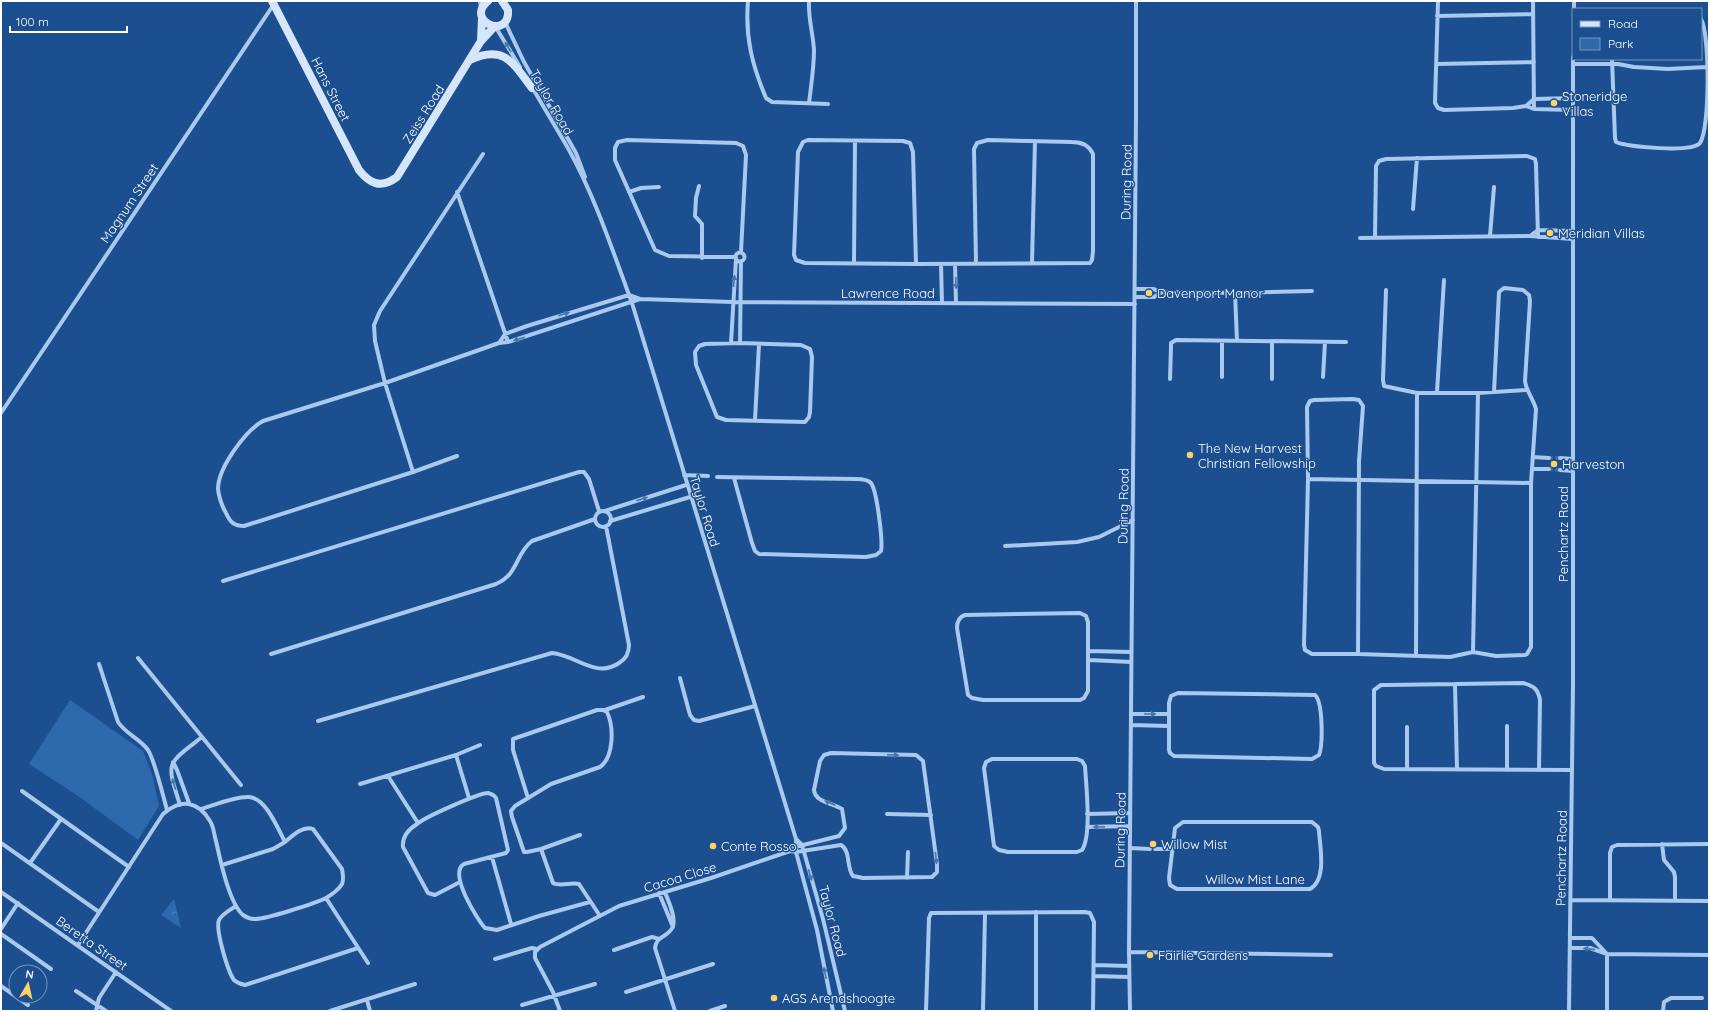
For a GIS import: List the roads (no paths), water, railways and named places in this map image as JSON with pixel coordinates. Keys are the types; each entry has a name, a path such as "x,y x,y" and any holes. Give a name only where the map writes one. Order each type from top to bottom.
{"street":[{"path":"481,5 488,1"},
{"path":"482,18 488,25 501,25 505,22 509,14 505,4 514,1"},
{"path":"748,1 746,19 747,39 752,59 766,98 772,102 828,104"},
{"path":"809,1 808,17 813,43 814,59 810,103"},
{"name":"During Road","path":"1130,1011 1128,952 1135,304 1136,1"},
{"path":"1438,1 1436,106 1441,109 1513,108 1526,106 1534,108 1573,110"},
{"path":"1533,1 1534,108"},
{"name":"Hans Street","path":"273,2 359,170 364,177 374,183"},
{"name":"Magnum Street","path":"1,413 273,2"},
{"name":"Zeiss Road","path":"481,5 481,41"},
{"path":"1437,16 1533,14"},
{"name":"Taylor Road","path":"505,22 524,62 576,153 589,191"},
{"path":"1612,60 1615,140 1622,144 1672,148 1697,145 1702,140 1707,104 1706,34 1702,22"},
{"name":"Zeiss Road","path":"374,183 386,184 397,177 481,41 494,26"},
{"name":"Taylor Road","path":"494,26 507,44 570,151 589,191 632,303 686,485 796,839 795,849 817,930 833,1011"},
{"path":"470,60 488,54 498,54 506,57 513,63 532,88"},
{"name":"Penchartz Road","path":"1569,1011 1572,770 1573,60"},
{"path":"1613,60 1618,64"},
{"path":"1436,64 1534,62"},
{"path":"1573,64 1618,64 1634,67 1668,69 1707,67"},
{"path":"1526,106 1534,99 1573,98"},
{"path":"731,343 736,258 737,254 740,252 746,155 743,146 736,143 627,140 618,142 614,155 655,250 669,256 736,258 741,261"},
{"path":"916,264 912,147 910,143 903,141 808,140 803,142 799,148 794,255 796,260 800,262 916,264 1087,264 1091,262 1092,258 1093,154 1091,149 1078,142 978,141 974,146 976,263"},
{"path":"854,263 855,141"},
{"path":"1032,263 1035,141"},
{"path":"413,472 385,383 374,341 374,325 380,311 483,154"},
{"path":"1375,238 1378,161 1386,158 1527,156 1536,161 1538,237"},
{"path":"1413,210 1417,158"},
{"path":"699,186 695,202 695,216 702,224 702,258"},
{"path":"629,192 643,188 659,187"},
{"path":"1490,236 1494,187"},
{"path":"457,192 508,342"},
{"path":"1530,236 1538,230 1573,231"},
{"path":"1360,238 1530,236 1573,239"},
{"path":"740,252 744,256 741,261 740,343"},
{"path":"940,264 942,303"},
{"path":"955,264 956,303"},
{"path":"1437,392 1444,280"},
{"path":"1358,654 1360,440 1363,406 1359,400 1353,399 1314,400 1308,404 1305,650 1312,654 1456,656 1473,652 1508,657 1525,655 1530,649 1531,484 1536,408 1526,390 1525,370 1530,298 1527,292 1522,290 1504,288 1500,290 1498,295 1494,392"},
{"path":"1135,289 1153,289 1162,292 1235,293 1312,291"},
{"path":"1386,290 1383,385 1386,387 1417,393 1478,393 1526,390"},
{"path":"1135,297 1154,297 1162,292"},
{"path":"1235,293 1238,341"},
{"path":"499,343 505,334 629,295"},
{"name":"Lawrence Road","path":"629,295 640,299 733,302 1135,304"},
{"name":"Lawrence Road","path":"457,456 413,472 244,526 235,525 231,522 222,506 218,489 220,477 229,459 242,439 251,429 263,421 385,383 499,343 508,342 632,303 640,299"},
{"path":"1170,379 1171,347 1174,341 1346,342"},
{"path":"1222,341 1222,377"},
{"path":"1272,342 1272,379"},
{"path":"1323,377 1325,342"},
{"path":"731,343 801,345 810,349 812,357 810,412 809,417 805,422 726,420 717,417 696,365 694,352 700,346 705,344 731,343"},
{"path":"755,420 759,344"},
{"path":"1416,655 1417,393"},
{"path":"1473,652 1475,482 1478,393"},
{"path":"1533,457 1549,458"},
{"path":"1560,458 1573,459"},
{"path":"1532,470 1549,469"},
{"path":"1560,470 1573,470"},
{"path":"223,580 579,472 584,472 589,479 599,511"},
{"path":"684,475 708,476"},
{"path":"717,477 856,478 867,480 872,484 875,493 881,541 880,551 876,555 866,557 759,554 755,551 752,543 734,478"},
{"path":"1308,479 1531,484"},
{"path":"599,511 605,511 686,485"},
{"path":"318,722 552,653 567,656 596,669 615,666 624,660 627,655 629,645 606,526 610,521 690,497"},
{"path":"599,511 595,516 597,525 606,526"},
{"path":"605,511 610,515 610,521"},
{"path":"271,654 496,584 508,578 525,548 532,541 595,519"},
{"path":"1005,546 1077,542 1099,537 1133,520"},
{"path":"1080,612 1088,618 1089,651 1088,691 1084,698 1080,700 975,700 969,696 966,691 957,623 960,617 965,615 1080,612"},
{"path":"1089,651 1132,652"},
{"path":"138,658 241,785"},
{"path":"1089,660 1131,662"},
{"path":"99,664 118,722 124,730 144,747 150,755 167,810"},
{"path":"680,678 690,715 694,720 699,721 755,706"},
{"path":"1539,770 1540,700 1536,689 1523,683 1381,685 1374,690 1374,763 1376,766 1384,769 1457,770 1539,770 1572,770"},
{"path":"1455,684 1457,770"},
{"path":"1178,693 1311,694 1318,698 1320,702 1320,751 1316,758 1312,759 1177,757 1170,753 1169,714 1170,700 1174,694 1178,693"},
{"path":"528,798 513,750 513,739 597,710 605,710 643,697"},
{"path":"580,835 541,849 524,852 512,817 512,808 551,784 600,768 604,764 610,750 611,730 609,716 605,710"},
{"path":"1131,714 1169,714"},
{"path":"1131,726 1169,726"},
{"path":"1507,726 1507,770"},
{"path":"1407,727 1407,769"},
{"path":"180,805 171,771 173,762 180,754 202,737"},
{"path":"360,784 456,755 480,745"},
{"path":"828,753 916,755 923,761 931,814 937,872 935,875 929,878 863,878 853,876 849,870 847,851 841,845 803,850 795,849 802,845 839,836 845,828 842,809 817,799 814,794 820,762 824,755 828,753"},
{"path":"456,755 469,798"},
{"path":"992,759 1077,759 1082,761 1085,766 1087,814 1085,845 1079,851 1008,852 996,848 992,843 984,774 985,763 992,759"},
{"path":"173,762 180,776 189,803"},
{"path":"388,776 418,823"},
{"path":"22,791 128,867"},
{"path":"460,882 435,895 428,893 403,846 403,840 406,834 418,823 469,798 488,793 493,794 496,798 509,847 506,853 461,866 459,872 460,882 475,915 485,928 497,930 511,924 590,902"},
{"path":"200,809 240,798 250,797 262,803 285,842"},
{"path":"78,945 163,814 167,810 180,805 189,803 200,809 211,822 222,865 236,906 247,918 259,919 269,917 326,898 342,883 343,875 342,869 322,840 313,829 309,827 300,831 274,849 222,865"},
{"path":"1087,814 1130,813"},
{"path":"887,814 931,814"},
{"path":"30,863 61,819"},
{"name":"Willow Mist Lane","path":"1183,822 1312,822 1318,827 1319,831 1320,879 1310,889 1177,889 1170,885 1169,880 1172,849 1175,828 1183,822"},
{"path":"1087,827 1130,826"},
{"name":"Taylor Road","path":"796,839 802,845 824,918 845,1011"},
{"path":"1,844 99,912"},
{"path":"1662,844 1664,860 1674,872 1675,900"},
{"path":"1610,900 1610,853 1612,847 1617,845 1709,844"},
{"path":"1130,848 1172,849"},
{"path":"541,849 554,884 579,884 600,916"},
{"name":"Cacoa Close","path":"495,959 532,948 537,949 619,906 711,878 795,849"},
{"path":"907,878 908,852"},
{"path":"492,857 511,924"},
{"name":"Beretta Street","path":"1,892 171,1011"},
{"path":"665,892 672,916 673,927 659,938 656,942 655,948 675,1011"},
{"path":"659,893 673,927"},
{"path":"326,898 368,963"},
{"path":"1571,900 1709,901"},
{"path":"1,929 18,903"},
{"path":"236,906 222,915 218,925 220,942 232,977 240,984 245,985 358,948"},
{"path":"926,1011 930,914 933,912 1085,912 1090,914 1094,922 1093,1011"},
{"path":"1036,912 1036,1011"},
{"path":"983,1011 985,913"},
{"path":"1,934 51,970"},
{"path":"614,950 652,937 659,938"},
{"path":"1570,938 1592,938 1607,954 1607,1011"},
{"path":"1570,948 1590,948 1607,954 1709,955"},
{"path":"537,949 535,952 536,958 560,1011"},
{"path":"1128,952 1331,954"},
{"path":"626,992 713,964"},
{"path":"1094,965 1129,966"},
{"path":"96,1011 99,998 116,972"},
{"path":"1094,976 1129,977"},
{"path":"330,1011 415,984"},
{"path":"522,1005 595,984"},
{"path":"1,986 28,1005"},
{"path":"76,991 106,1011"},
{"path":"1663,1011 1664,1002 1671,998 1702,998"},
{"path":"367,1000 370,1011"},
{"path":"710,1011 725,1006"}],"tunnel":[{"path":"1549,458 1560,458"},
{"path":"1549,469 1560,470"}],"place":[{"name":"Stoneridge Villas","path":"1554,103"},
{"name":"Meridian Villas","path":"1550,233"},
{"name":"Davenport Manor","path":"1149,293"},
{"name":"The New Harvest Christian Fellowship","path":"1190,455"},
{"name":"Harveston","path":"1554,464"},
{"name":"Willow Mist","path":"1153,844"},
{"name":"Conte Rosso","path":"713,846"},
{"name":"Fairlie Gardens","path":"1150,955"},
{"name":"AGS Arendshoogte","path":"774,998"}]}
